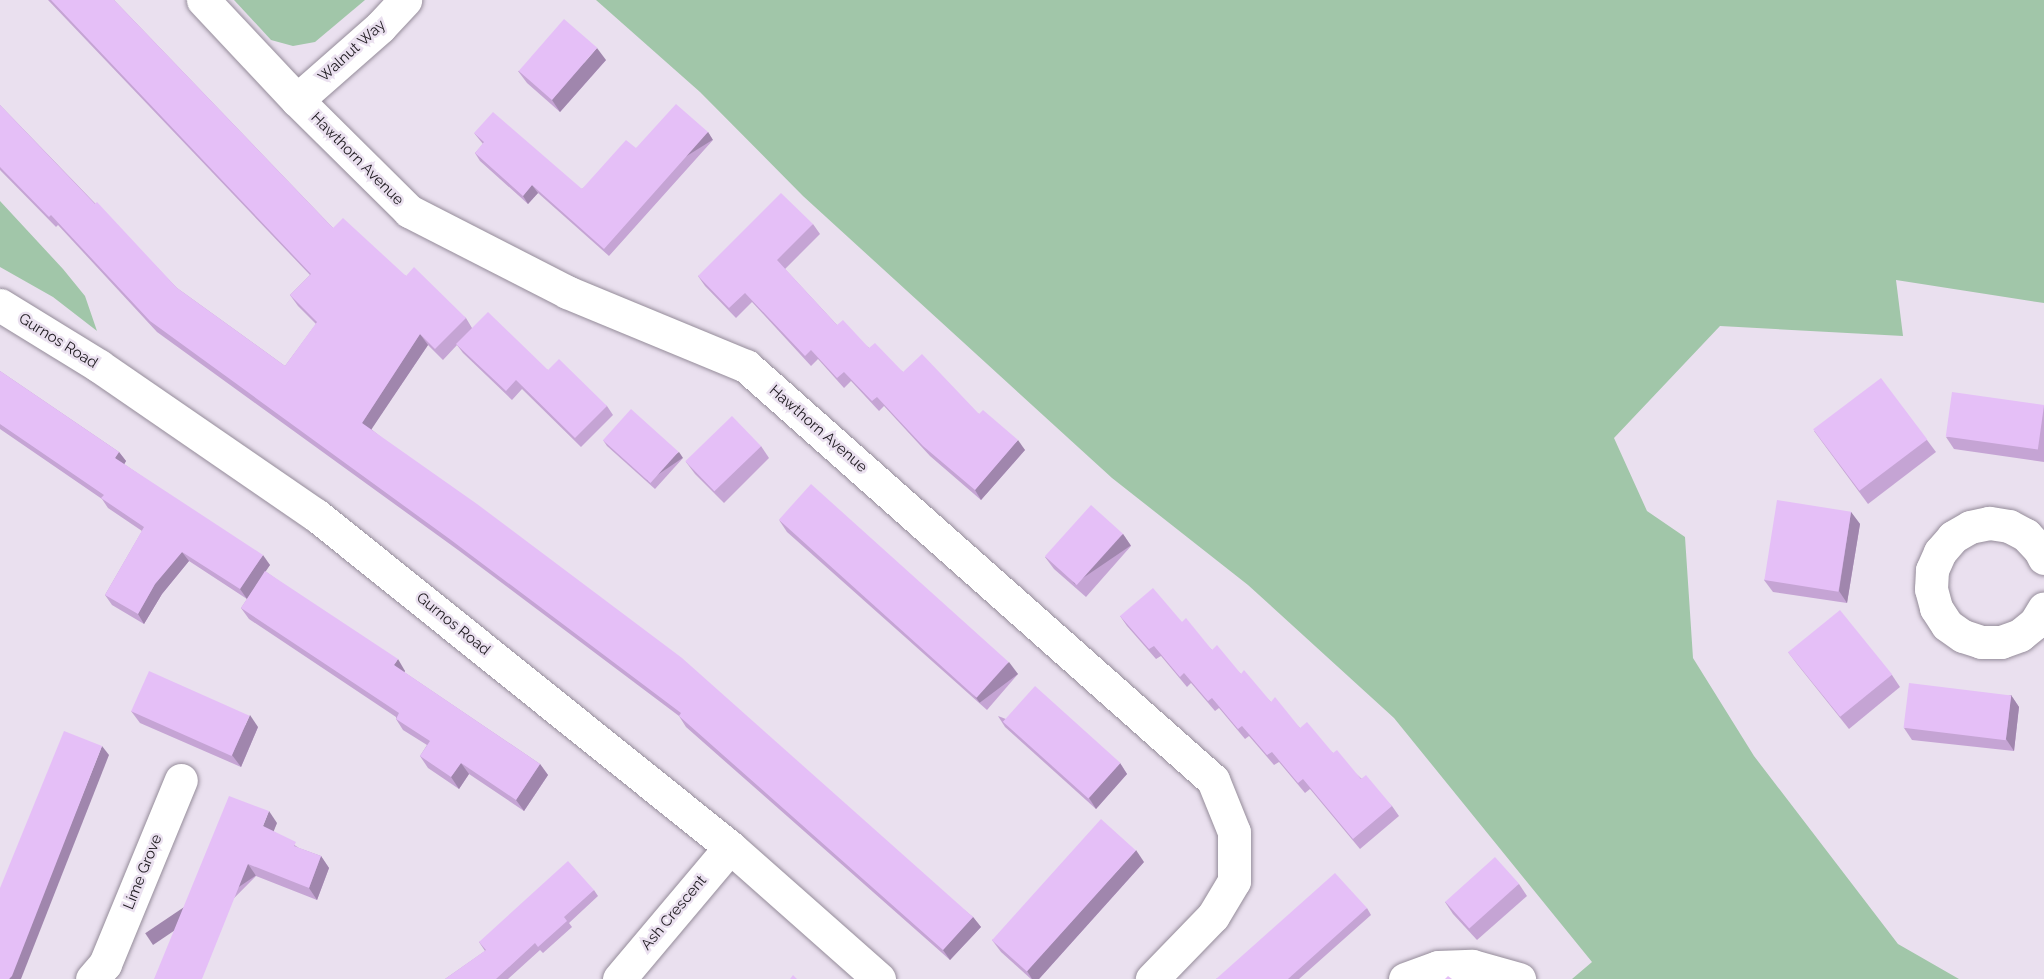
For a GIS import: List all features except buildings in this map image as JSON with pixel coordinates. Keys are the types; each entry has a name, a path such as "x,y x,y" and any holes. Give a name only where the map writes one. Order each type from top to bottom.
{"street":[{"name":"Hawthorn Avenue","path":"203,0 297,100 409,211 567,292 746,366 1213,780 1234,832 1234,881 1213,916 1152,979"},
{"name":"Walnut Way","path":"297,100 380,27 405,0"},
{"name":"Gurnos Road","path":"0,305 99,366 316,515 730,847 879,979"},
{"path":"2044,558 2040,550 2026,536 2009,526 1989,523 1970,527 1953,537 1940,552 1932,570 1931,590 1936,608 1947,625 1963,636 1982,642 2001,642 2020,635 2035,622 2044,608"},
{"name":"Lime Grove","path":"102,974 181,780"},
{"name":"Ash Crescent","path":"619,979 730,847"},
{"path":"1405,979 1438,967 1472,966 1519,979"}],"green space":[{"path":"234,0 365,0 315,42 293,46 271,40"},
{"path":"596,0 2044,0 2044,303 1896,280 1903,336 1720,326 1614,438 1647,511 1685,537 1693,658 1754,756 1898,944 1959,979 1572,979 1592,962 1394,718 1248,585 1112,478 803,196 700,92"},
{"path":"0,201 85,296 97,331 53,297 0,267"}]}
